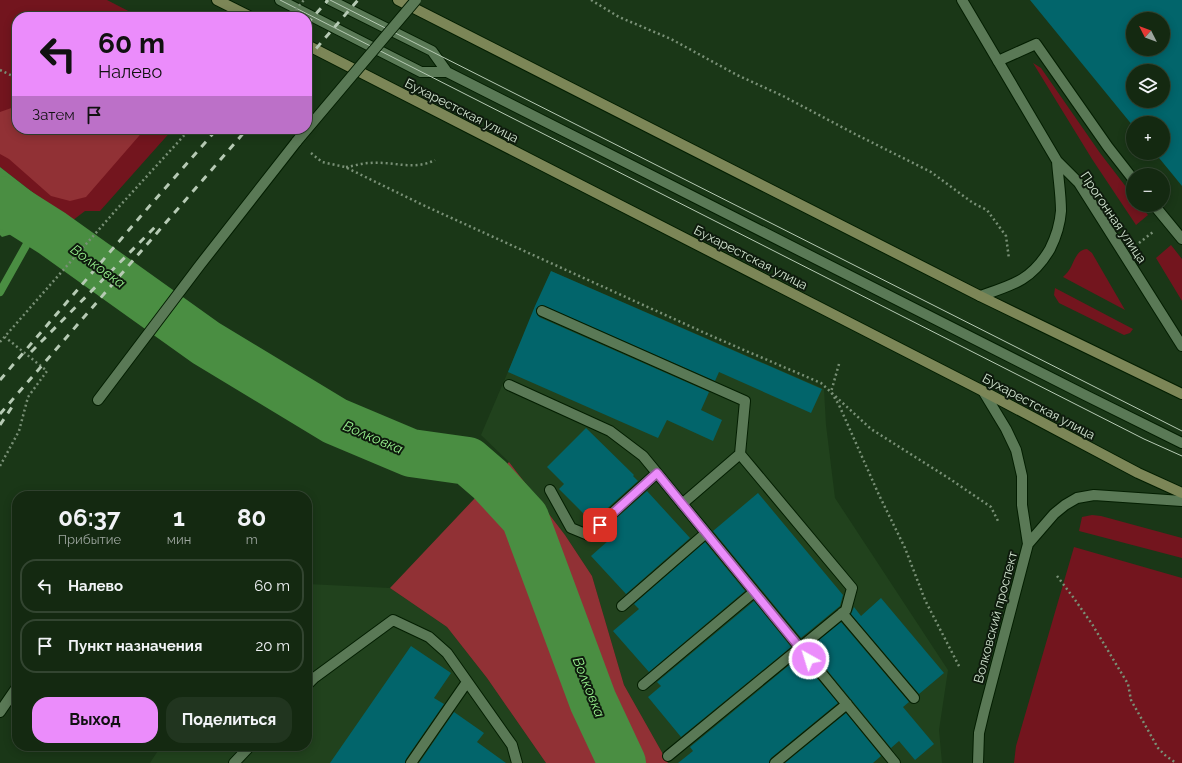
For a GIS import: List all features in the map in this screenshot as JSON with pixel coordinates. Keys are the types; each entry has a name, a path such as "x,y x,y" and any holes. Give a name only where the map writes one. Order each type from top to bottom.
{"main road":[{"path":"217,0 241,12"},
{"path":"398,0 980,296 1182,394"},
{"name":"Бухарестская улица","path":"312,48 983,391 1138,473 1182,493"}],"street":[{"path":"280,0 304,12"},
{"path":"330,0 432,51 447,72"},
{"path":"312,123 416,0"},
{"name":"Прогонная улица","path":"962,0 1057,161 1079,183 1182,346"},
{"path":"312,16 421,72 447,72 1085,396 1182,443"},
{"path":"998,61 1036,44 1108,147 1126,170"},
{"path":"98,400 200,265 303,134"},
{"path":"980,296 1019,282 1034,271 1047,253 1058,228 1061,210 1057,161"},
{"path":"1160,212 1182,239"},
{"path":"542,311 745,401 740,454 682,504"},
{"path":"508,385 610,431 643,456 847,704 892,762"},
{"name":"Волковский проспект","path":"978,763 979,733 985,705 1028,544 1022,505 1022,476 1016,450 983,391"},
{"path":"668,756 842,614 846,610 852,588 740,454"},
{"path":"550,490 571,528 588,536 657,473"},
{"path":"1028,544 1054,514 1077,498 1094,495 1182,501"},
{"path":"622,606 706,533"},
{"path":"643,685 754,592"},
{"path":"842,614 914,698"},
{"path":"312,680 394,620 429,637 447,653 512,745 516,763"},
{"path":"411,763 467,682"},
{"path":"0,712 12,694"},
{"path":"775,763 847,704"},
{"path":"234,763 245,751"}],"path":[{"path":"293,12 304,0"},
{"path":"591,0 619,17 671,39 732,72 783,96 854,134 931,172 973,203 987,210 1006,236 1009,259"},
{"path":"0,70 12,76"},
{"path":"0,342 116,210 185,134"},
{"path":"297,141 322,162 345,167 425,206 820,383 832,392 871,429 991,507 998,521"},
{"path":"345,167 371,163 416,166 426,165 435,160"},
{"path":"0,466 19,431 28,397 47,371 5,337"},
{"path":"839,364 832,392 905,548 925,600 960,668"},
{"path":"1057,576 1074,597 1092,624 1128,684 1131,700 1158,748 1176,763"}],"shaded area":[{"path":"0,0 107,0 130,12 12,12 12,134 169,134 100,211 85,211 64,227 36,195 0,167"},
{"path":"1033,63 1041,68 1100,153 1126,187 1126,210 1092,159"},
{"path":"12,108 12,134 141,134 86,197 70,201 51,196 9,159 0,154 0,112"},
{"path":"0,167 36,195 64,227 49,243 22,231 2,237 0,235"},
{"path":"1127,212 1146,212 1148,215 1136,225"},
{"path":"1171,245 1182,259 1182,301 1156,258"},
{"path":"1087,249 1092,253 1125,310 1063,277 1079,253"},
{"path":"551,271 824,389 826,425 835,498 948,670 939,730 942,763 668,763 624,685 592,576 565,535 509,462 481,435"},
{"path":"1055,288 1133,329 1130,333 1124,335 1059,303 1054,295"},
{"path":"509,462 565,535 592,576 624,685 668,763 546,763 487,678 447,627 390,588"},
{"path":"1092,515 1101,516 1182,538 1182,558 1079,531 1082,517"},
{"path":"1074,547 1182,578 1182,763 1014,763 1016,746"},
{"path":"312,584 390,588 447,627 487,678 546,763 150,763 158,751 312,751"}],"building":[{"path":"1030,0 1182,0 1182,186 1170,171 1170,168 1167,168 1161,160 1170,160 1170,116 1126,116 1126,117"},
{"path":"551,271 822,389 811,413 719,372 715,381 542,305 536,309 539,317 709,392 701,410 722,420 713,441 667,420 658,438 508,372"},
{"path":"586,428 634,475 633,476 638,481 592,522 559,489 564,484 547,467"},
{"path":"647,491 690,538 626,594 591,556 609,540 601,532"},
{"path":"758,493 843,595 840,606 801,638 713,531"},
{"path":"705,542 745,591 649,672 613,631 639,609 634,604"},
{"path":"881,598 944,673 919,694 851,614 854,607 861,616"},
{"path":"754,601 791,647 681,737 648,697 661,686 657,682"},
{"path":"841,622 909,702 903,707 934,744 915,760 899,741 891,748 809,648"},
{"path":"411,646 451,673 434,698 444,704 406,759 405,763 330,763"},
{"path":"799,657 838,703 771,758 769,763 678,763 693,751 690,747"},
{"path":"454,712 484,733 477,742 506,763 419,763"},
{"path":"846,713 881,756 873,763 785,763"}],"waterway":[{"name":"Волковка","path":"0,200 52,233 206,343 335,421 411,453 468,461 490,480 525,518 593,701 622,763"},
{"path":"0,292 37,226"}],"tram line":[{"path":"280,0 304,12"},
{"path":"330,0 1182,431"},
{"path":"312,16 1144,439 1182,456"}],"railway":[{"path":"312,18 328,0"},
{"path":"312,53 358,0"},
{"path":"0,380 213,134"},
{"path":"0,414 243,134"},
{"path":"31,352 159,223"},
{"path":"0,425 12,407"}],"route":[{"path":"600,525 657,473 809,659"}]}
